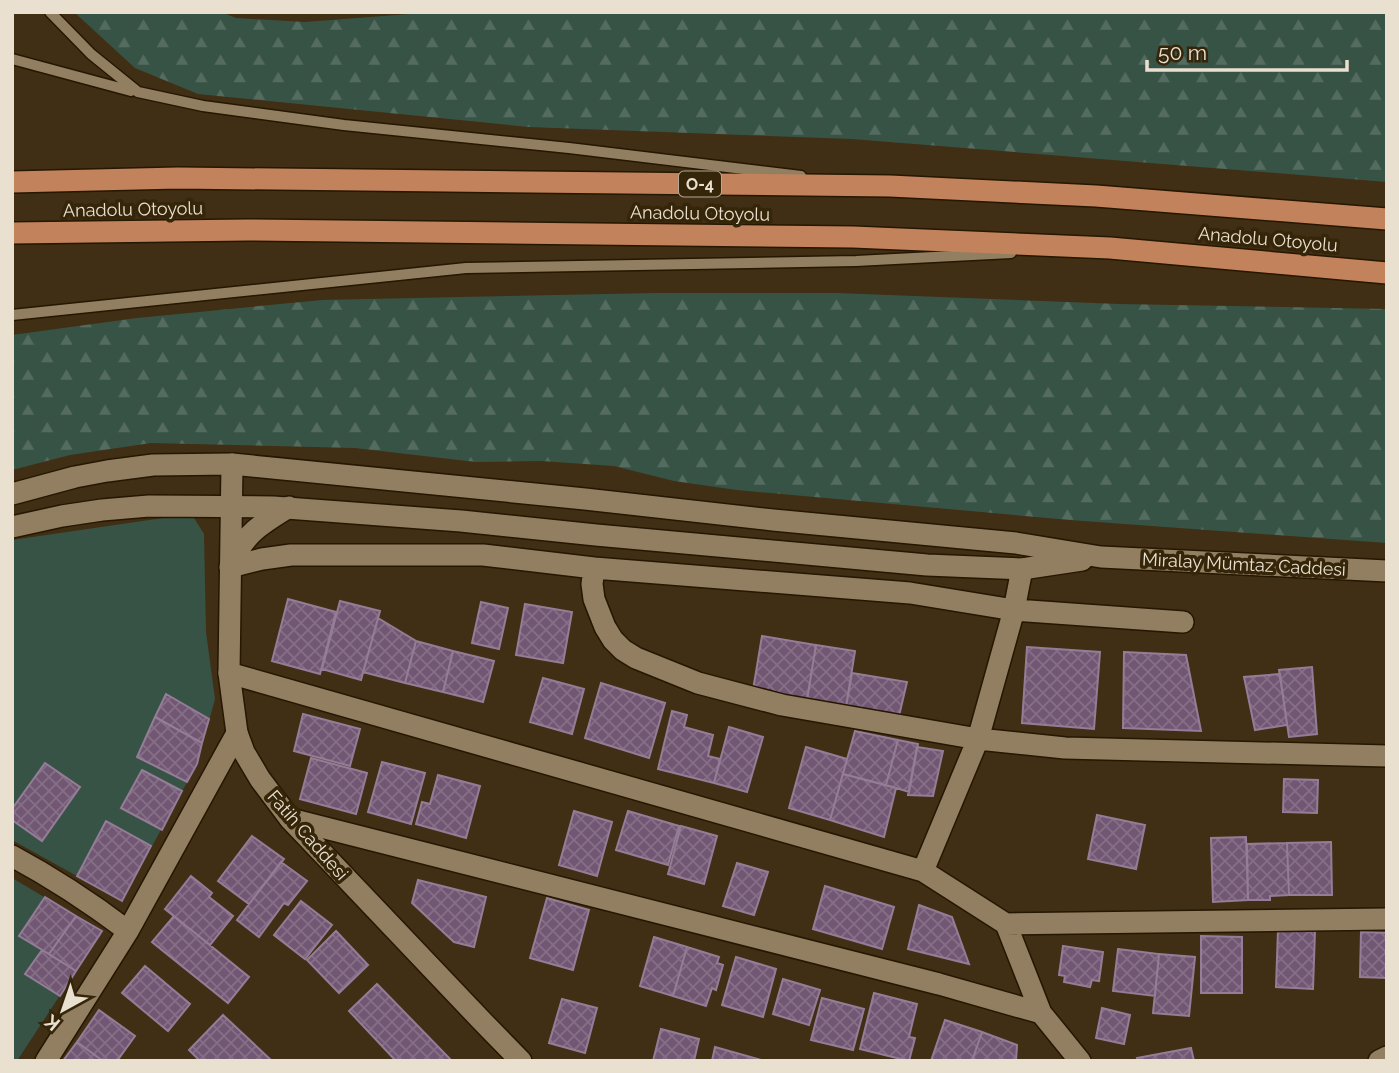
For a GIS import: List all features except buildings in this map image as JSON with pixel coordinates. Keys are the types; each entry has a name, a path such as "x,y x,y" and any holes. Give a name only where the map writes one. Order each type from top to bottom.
{"highway":[{"name":"Anadolu Otoyolu","path":"12,182 178,178 890,186 1096,197 1387,219"},
{"name":"Anadolu Otoyolu","path":"12,233 248,230 853,237 1110,248 1387,272"}],"street":[{"path":"12,494 107,471 152,465 232,464 1017,543 1101,557"},
{"name":"Fatih Caddesi","path":"232,464 229,673 237,733 244,752 260,779 290,818 521,1061"},
{"path":"12,527 102,510 149,506 231,506 461,521 927,565 1022,569 1101,557"},
{"path":"230,567 245,539 266,521 289,508"},
{"path":"230,567 291,555 483,555 594,568 910,593 1014,610 1183,622"},
{"name":"Miralay Mümtaz Caddesi","path":"1101,557 1387,570"},
{"path":"594,568 594,599 605,627 623,650 698,683 782,705 978,739 1065,748 1387,756"},
{"path":"923,871 978,739 1014,610 1022,569"},
{"path":"229,673 923,871 1006,924 1387,919"},
{"path":"46,1061 128,931 237,733"},
{"path":"290,818 1041,1013"},
{"path":"12,856 89,901 128,931"},
{"path":"1006,924 1041,1013 1080,1061"},
{"path":"1379,1061 1387,1057"}],"lane":[{"path":"50,12 91,54 138,92"},
{"path":"12,59 203,106 344,125 569,148 890,186"},
{"path":"12,315 466,268 856,261 1110,248"}],"green space":[{"path":"74,12 221,12 236,18 305,22 436,12 1387,12 1387,182 852,139 529,127 198,94 135,68"},
{"path":"657,293 836,293 1119,304 1387,309 1387,543 1070,520 737,490 674,481 614,466 541,461 476,462 355,448 151,443 70,455 12,470 12,335 137,318 322,300"},
{"path":"170,517 194,518 204,534 206,632 215,699 197,764 122,901 12,840 12,540"},
{"path":"12,878 102,931 17,1061 12,1061"}]}
